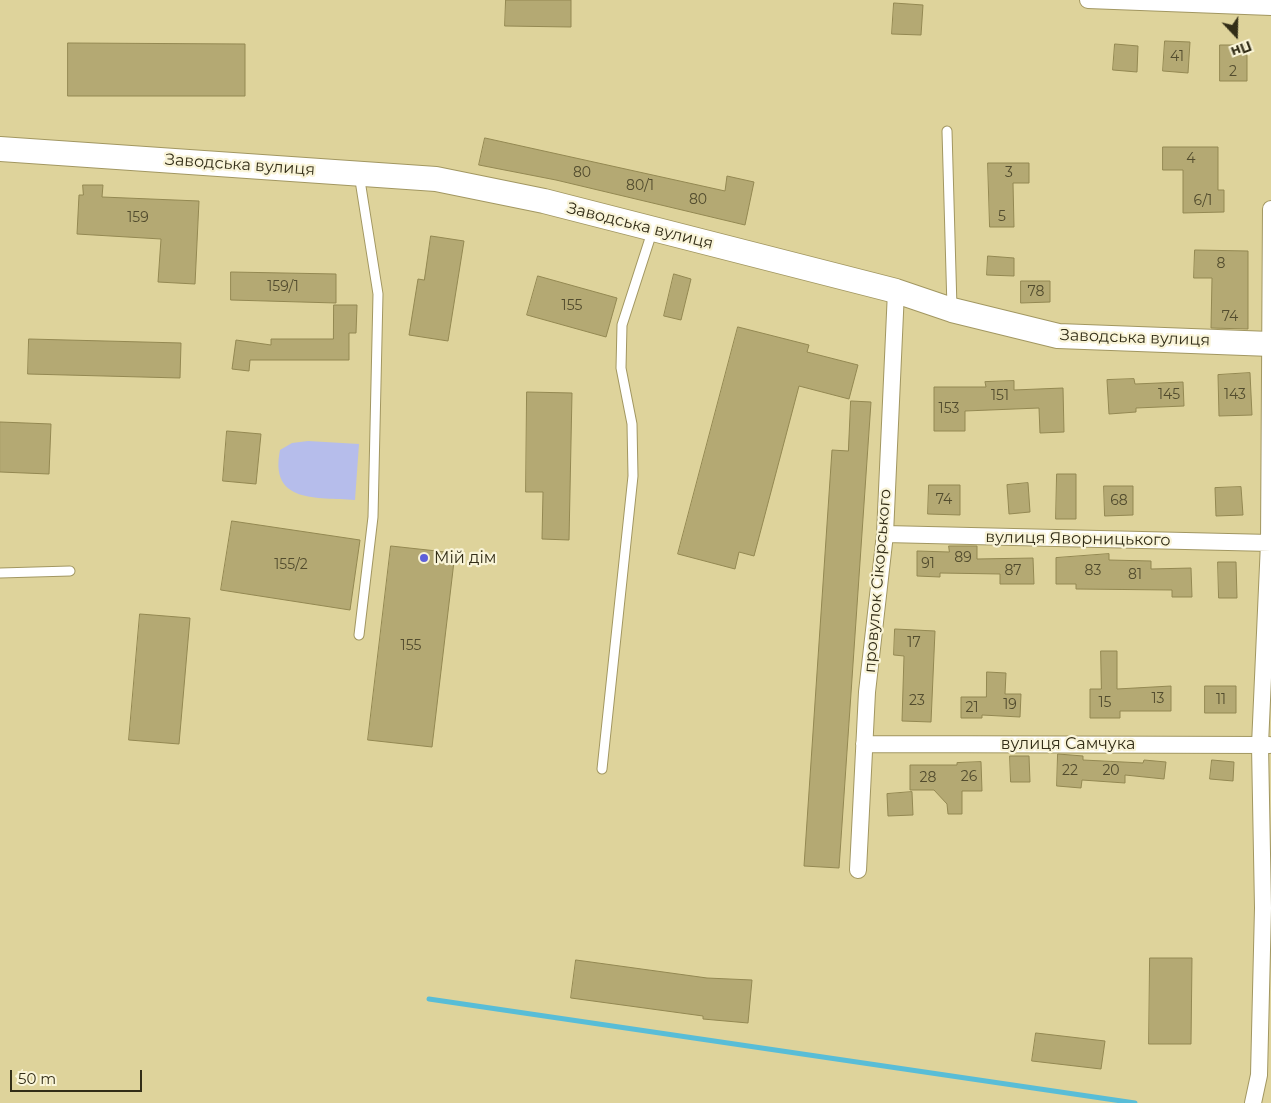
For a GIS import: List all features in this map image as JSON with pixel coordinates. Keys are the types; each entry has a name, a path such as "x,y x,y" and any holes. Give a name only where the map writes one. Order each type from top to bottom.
{"street":[{"path":"1088,0 1271,7"},
{"name":"Заводська вулиця","path":"0,149 436,179 544,201 896,291 952,310 1058,336 1271,344"},
{"path":"1253,1103 1265,1075 1267,908 1265,745 1270,543 1271,209"},
{"name":"провулок Сікорського","path":"858,870 864,744 885,534 896,291"},
{"name":"вулиця Яворницького","path":"885,534 1270,543"},
{"name":"вулиця Самчука","path":"864,744 1265,745"}],"lane":[{"path":"948,131 952,310"},
{"path":"358,174 378,294 373,517 359,636"},
{"path":"602,769 633,476 632,424 622,368 622,325 653,229"},
{"path":"0,573 70,570"}],"shaded area":[{"path":"308,441 359,444 355,500 312,497 289,489 282,480 279,468 280,450 292,443"}],"building":[{"path":"506,0 571,0 571,27 505,26"},
{"path":"894,3 923,5 921,35 892,34"},
{"path":"1165,41 1190,42 1188,73 1163,71"},
{"path":"68,43 245,44 245,96 68,96"},
{"path":"1115,44 1138,46 1137,72 1113,70"},
{"path":"1220,45 1247,45 1247,81 1220,81"},
{"path":"485,138 725,191 727,176 754,182 745,225 556,180 479,165"},
{"path":"1163,147 1218,147 1218,190 1224,190 1224,212 1183,213 1183,170 1163,170"},
{"path":"988,163 1029,163 1029,183 1013,183 1014,227 990,227"},
{"path":"83,185 103,185 102,197 199,201 195,284 158,282 161,239 77,234 79,195 83,195"},
{"path":"431,236 464,241 448,341 409,335 418,279 424,280"},
{"path":"1195,250 1248,251 1248,329 1211,328 1212,278 1194,278"},
{"path":"988,256 1014,258 1014,276 987,275"},
{"path":"231,272 336,274 336,303 231,300"},
{"path":"674,274 691,279 681,320 664,316"},
{"path":"538,276 617,298 606,337 527,315"},
{"path":"1021,281 1050,281 1050,302 1021,303"},
{"path":"334,305 357,305 356,333 349,333 349,360 250,360 249,371 232,369 236,340 271,345 271,339 333,339"},
{"path":"738,327 809,345 807,352 858,365 849,399 799,386 754,556 739,552 735,569 678,554"},
{"path":"29,339 181,343 180,378 28,374"},
{"path":"1250,373 1252,415 1219,416 1218,375"},
{"path":"1134,379 1135,384 1183,382 1184,406 1136,408 1136,412 1109,414 1107,380"},
{"path":"1014,381 1014,390 1063,388 1064,432 1040,433 1039,408 965,411 965,431 934,431 934,387 986,387 985,382"},
{"path":"527,392 572,393 569,540 542,539 543,492 526,492"},
{"path":"851,401 871,402 839,868 804,866 832,450 848,451"},
{"path":"0,422 51,424 49,474 0,472"},
{"path":"227,431 261,434 256,484 223,481"},
{"path":"1057,474 1076,474 1076,519 1056,519"},
{"path":"1028,483 1030,512 1009,514 1007,485"},
{"path":"929,485 960,485 960,515 928,514"},
{"path":"1104,486 1133,486 1133,515 1105,516"},
{"path":"1241,487 1243,515 1216,516 1215,488"},
{"path":"232,521 360,540 350,610 221,590"},
{"path":"391,546 455,553 432,747 368,740"},
{"path":"949,546 977,546 977,559 1033,558 1034,584 1000,584 1000,574 940,573 940,577 917,576 917,551 949,552"},
{"path":"1109,554 1109,560 1151,561 1151,569 1191,568 1192,597 1172,597 1172,590 1076,589 1076,584 1056,584 1056,558"},
{"path":"1218,562 1236,562 1237,598 1219,598"},
{"path":"140,614 190,618 179,744 129,740"},
{"path":"895,629 935,631 931,722 902,721 904,656 894,655"},
{"path":"1101,651 1117,651 1117,689 1171,686 1171,711 1120,711 1120,718 1090,718 1090,689 1101,689"},
{"path":"987,672 1006,673 1005,694 1021,694 1020,717 982,715 982,718 961,718 961,697 986,697"},
{"path":"1205,686 1236,686 1236,713 1205,713"},
{"path":"1058,754 1083,756 1083,760 1143,763 1144,760 1166,762 1164,779 1125,775 1125,783 1082,780 1081,788 1057,786"},
{"path":"1010,756 1029,756 1030,782 1011,782"},
{"path":"1212,760 1234,762 1233,781 1210,779"},
{"path":"981,762 982,791 962,791 962,814 948,814 947,804 934,790 910,790 910,765 957,765 957,763"},
{"path":"912,792 913,815 888,816 887,794"},
{"path":"1150,958 1192,958 1191,1044 1149,1044"},
{"path":"576,960 707,978 752,980 748,1023 703,1019 703,1016 571,998"},
{"path":"1036,1033 1105,1041 1101,1069 1032,1061"}],"waterway":[{"path":"429,999 1135,1103"}],"place":[{"name":"Мій дім","path":"424,558"}]}
